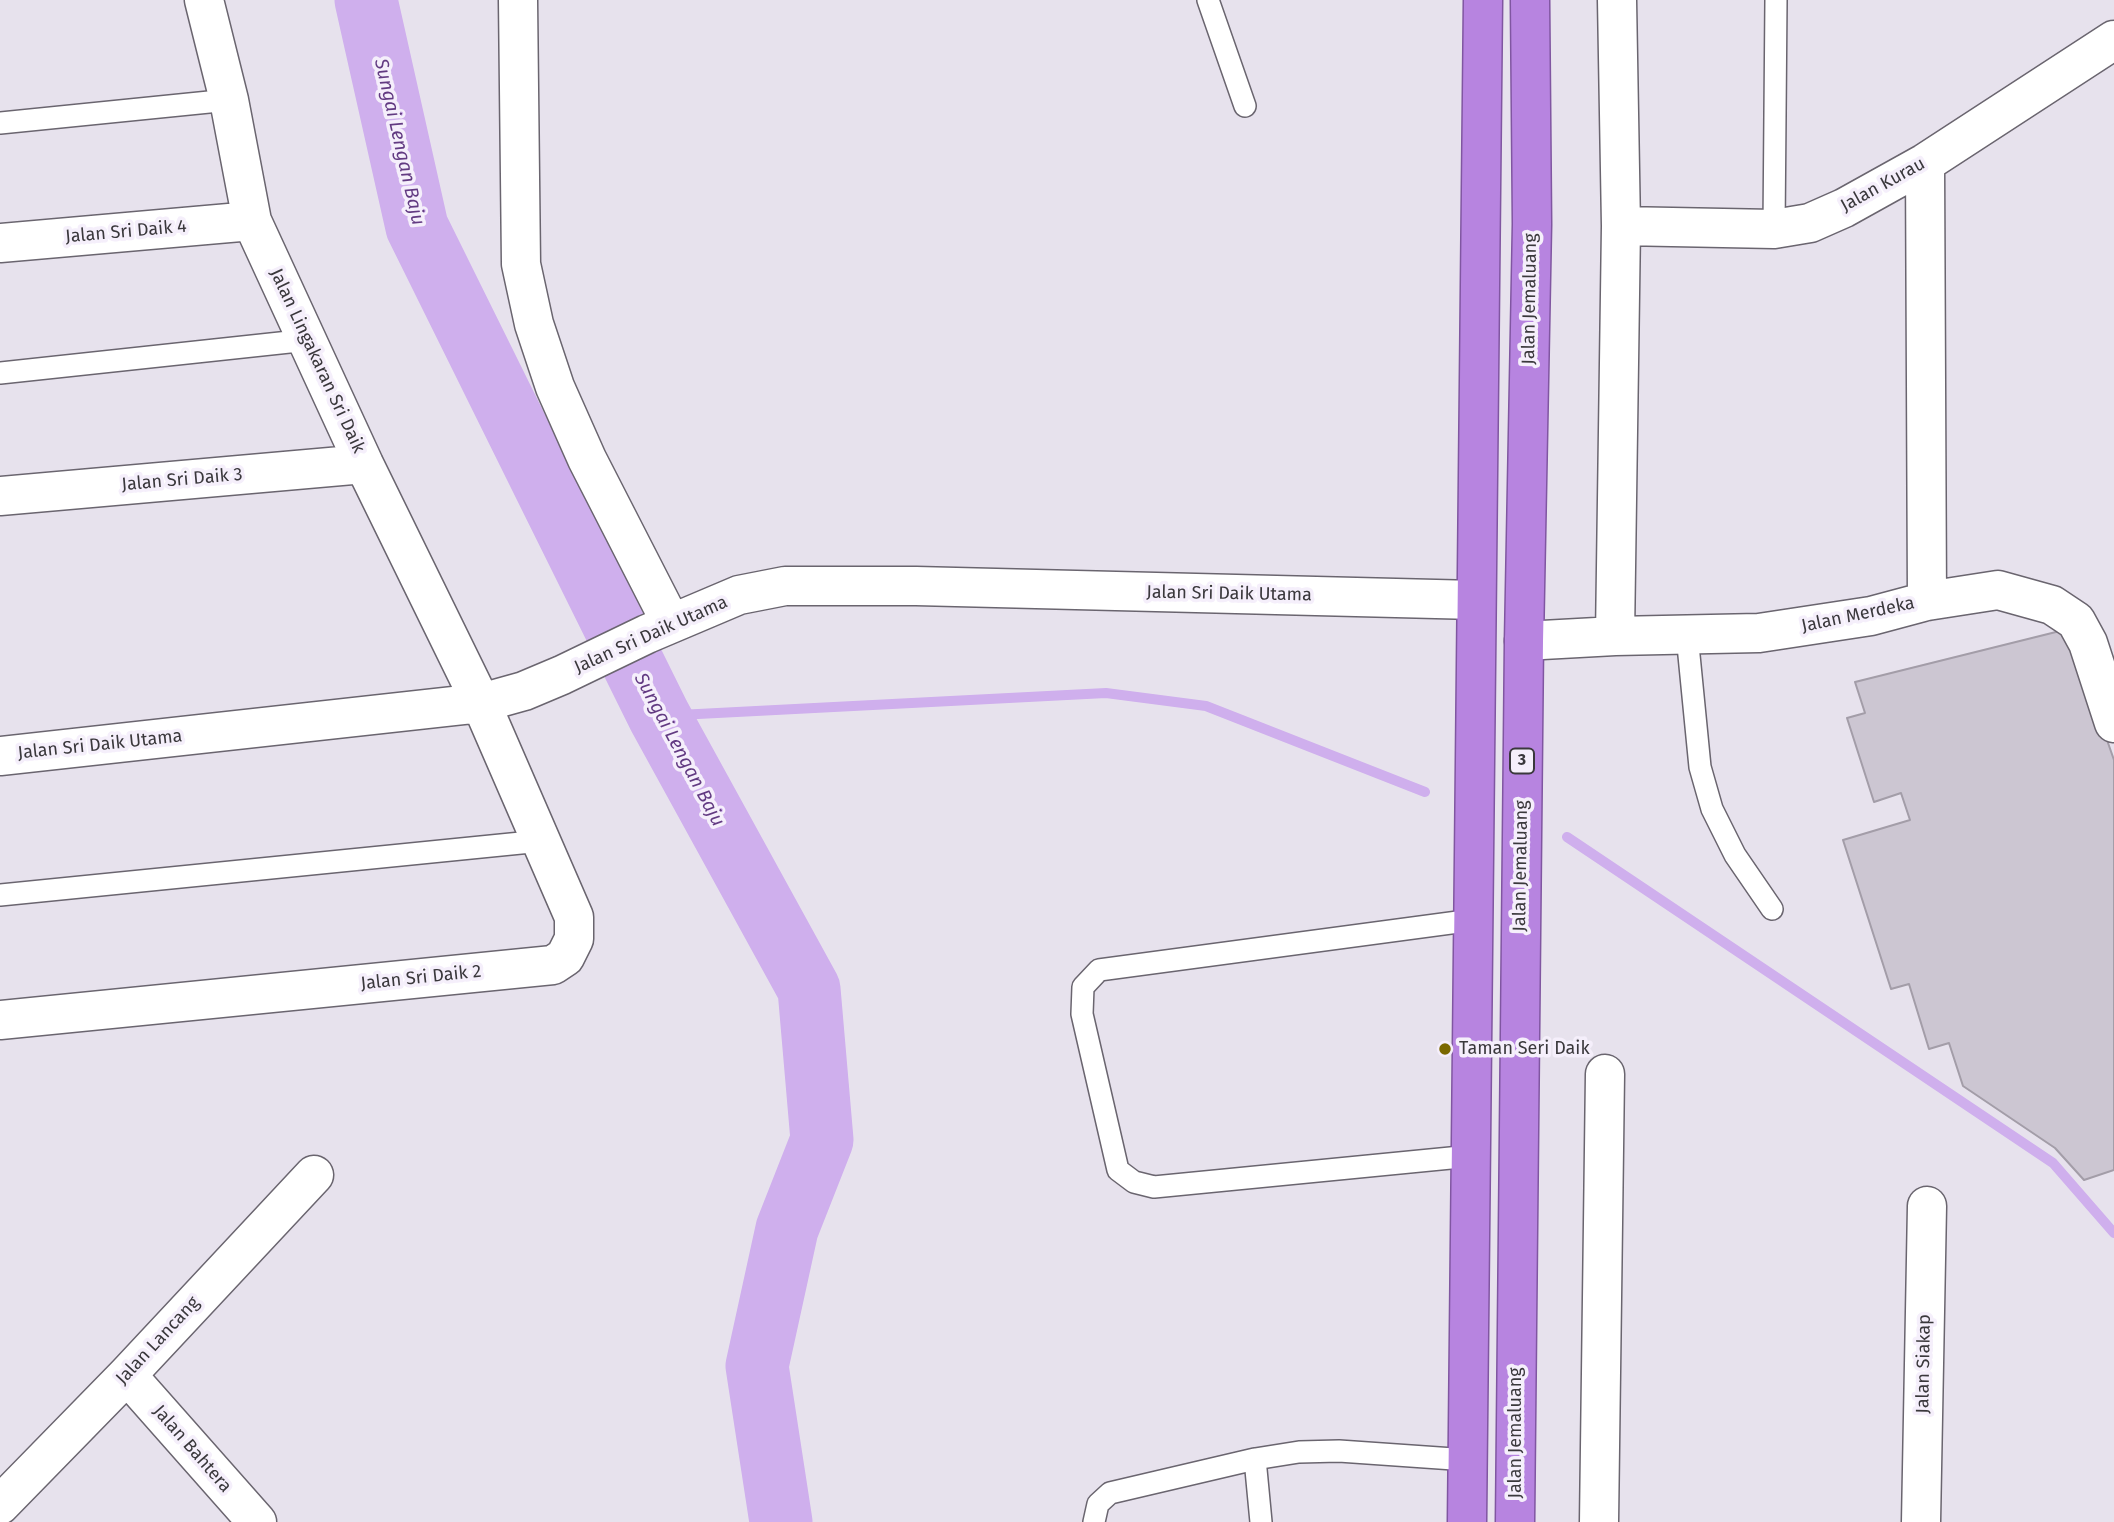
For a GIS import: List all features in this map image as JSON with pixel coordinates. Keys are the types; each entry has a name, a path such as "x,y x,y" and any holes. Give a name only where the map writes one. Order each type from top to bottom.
{"highway":[{"path":"1467,1522 1483,0"},
{"name":"Jalan Jemaluang","path":"1516,1522 1524,641 1532,224 1530,0"}],"street":[{"name":"Jalan Lingakaran Sri Daik","path":"204,0 229,100 252,221 364,464 481,703"},
{"path":"517,0 522,264 534,324 555,387 659,629"},
{"path":"1615,636 1621,226 1617,0"},
{"name":"Jalan Kurau","path":"1621,226 1774,229 1810,223 1844,208 1925,163 2114,40"},
{"path":"1925,163 1927,601"},
{"name":"Jalan Sri Daik 4","path":"0,243 252,221"},
{"name":"Jalan Sri Daik 3","path":"0,496 364,464"},
{"name":"Jalan Sri Daik Utama","path":"0,756 481,703 524,691 740,595 785,586 830,584 1476,600"},
{"name":"Jalan Merdeka","path":"1524,641 1759,633 1871,616 1927,601 1998,590 2052,605 2076,621 2088,643 2114,723"},
{"name":"Jalan Sri Daik 2","path":"0,1020 553,965 565,957 574,939 575,917 481,703"},
{"path":"1600,1522 1605,1074"},
{"name":"Jalan Lancang","path":"1,1503 127,1375 313,1175"},
{"name":"Jalan Siakap","path":"1921,1522 1927,1206"},
{"name":"Jalan Bahtera","path":"127,1375 257,1522"}],"lane":[{"path":"1208,0 1245,106"},
{"path":"1774,229 1776,0"},
{"path":"0,123 229,100"},
{"path":"0,373 308,340"},
{"path":"1687,635 1700,767 1712,809 1735,855 1772,909"},
{"path":"0,895 541,841"},
{"path":"1471,1156 1154,1186 1133,1182 1118,1170 1082,1014 1083,987 1099,970 1473,920"},
{"path":"1094,1522 1098,1504 1110,1493 1255,1459 1299,1452 1339,1451 1468,1460"},
{"path":"1255,1459 1261,1522"}],"building":[{"path":"2068,629 2114,760 2114,1170 2084,1180 2055,1148 1963,1086 1949,1043 1929,1049 1909,984 1891,989 1843,840 1910,820 1901,793 1874,802 1847,718 1865,713 1855,682"}],"waterway":[{"name":"Sungai Lengan Baju","path":"366,0 417,227 659,716 809,989 822,1140 787,1229 757,1366 781,1522"},
{"path":"659,716 1106,693 1206,706 1425,792"},
{"path":"1567,837 2053,1163 2114,1233"}],"place":[{"name":"Taman Seri Daik","path":"1445,1049"}]}
